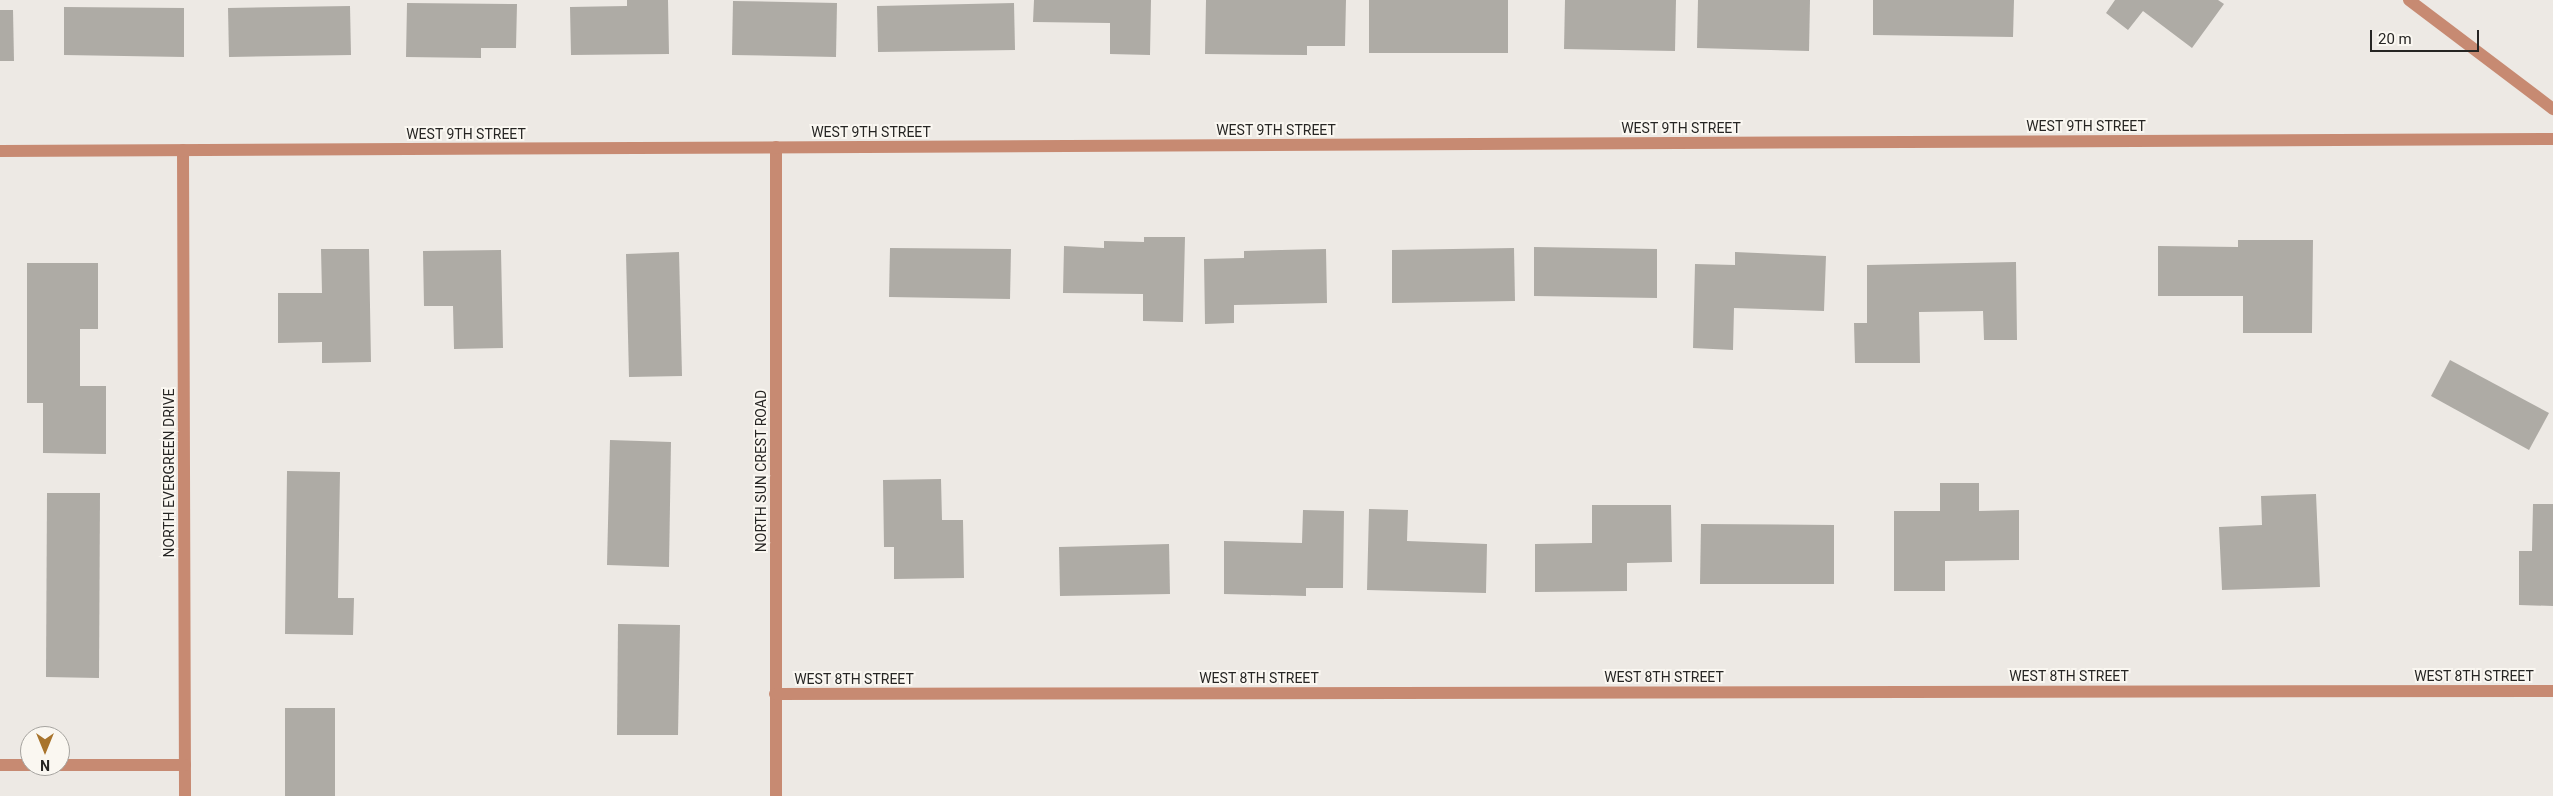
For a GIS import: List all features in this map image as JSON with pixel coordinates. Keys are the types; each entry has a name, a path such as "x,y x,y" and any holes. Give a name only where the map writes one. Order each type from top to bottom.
{"street":[{"path":"2409,0 2553,109"},
{"name":"WEST 9TH STREET","path":"0,151 2553,139"},
{"name":"NORTH SUN CREST ROAD","path":"776,147 776,796"},
{"name":"NORTH EVERGREEN DRIVE","path":"183,150 185,796"},
{"name":"WEST 8TH STREET","path":"775,694 2553,690"},
{"path":"0,765 20,765"},
{"path":"70,765 185,766"}],"building":[{"path":"627,0 668,0 669,54 571,55 570,7 627,6"},
{"path":"1034,0 1151,0 1150,55 1110,54 1110,23 1033,22"},
{"path":"1206,0 1346,0 1345,46 1307,46 1307,55 1205,54"},
{"path":"1369,0 1508,0 1508,53 1369,53"},
{"path":"1565,0 1676,0 1675,51 1564,49"},
{"path":"1698,0 1810,0 1809,51 1697,48"},
{"path":"1873,0 2014,0 2013,37 1873,35"},
{"path":"2115,0 2218,0 2224,4 2192,48 2143,11 2128,30 2106,13"},
{"path":"733,1 837,3 836,57 732,55"},
{"path":"407,3 517,4 516,48 481,48 481,58 406,57"},
{"path":"1014,3 1015,50 878,52 877,6"},
{"path":"350,6 351,55 229,57 228,8"},
{"path":"64,7 184,8 184,57 64,55"},
{"path":"0,10 13,10 14,61 0,61"},
{"path":"1144,237 1185,237 1183,322 1143,321 1143,294 1063,293 1064,246 1104,248 1104,241 1144,242"},
{"path":"2238,240 2313,240 2312,333 2243,333 2243,296 2158,296 2158,246 2238,247"},
{"path":"1534,247 1657,249 1657,298 1534,296"},
{"path":"890,248 1011,249 1010,299 889,297"},
{"path":"1514,248 1515,301 1392,303 1392,250"},
{"path":"321,249 369,249 371,362 322,363 322,342 278,343 278,293 322,293"},
{"path":"1326,249 1327,303 1234,305 1234,323 1205,324 1204,259 1244,258 1244,251"},
{"path":"501,250 503,348 454,349 453,306 424,306 423,251"},
{"path":"679,252 682,376 629,377 626,254"},
{"path":"1735,252 1826,256 1824,311 1734,308 1733,350 1693,348 1695,264 1735,265"},
{"path":"2016,262 2017,340 1984,340 1983,311 1919,312 1920,363 1855,363 1854,323 1867,323 1867,265"},
{"path":"27,263 98,263 98,329 80,329 80,386 106,386 106,454 43,453 43,403 27,403"},
{"path":"2450,360 2549,413 2529,450 2431,396"},
{"path":"610,440 671,442 669,567 607,565"},
{"path":"287,471 340,472 338,598 354,598 353,635 285,634"},
{"path":"941,479 942,520 963,520 964,578 894,579 894,547 884,547 883,480"},
{"path":"1940,483 1979,483 1979,511 2019,510 2019,560 1945,561 1945,591 1894,591 1894,511 1940,511"},
{"path":"47,493 100,493 99,678 46,677"},
{"path":"2316,494 2320,587 2222,590 2219,527 2262,525 2261,496"},
{"path":"2533,504 2553,504 2553,606 2519,605 2519,551 2532,551"},
{"path":"1592,505 1671,505 1672,562 1627,563 1627,591 1535,592 1535,544 1592,543"},
{"path":"1369,509 1408,510 1407,541 1487,544 1486,593 1367,590"},
{"path":"1303,510 1344,511 1343,588 1306,588 1306,596 1224,594 1224,541 1302,543"},
{"path":"1701,524 1834,525 1834,584 1700,584"},
{"path":"1169,544 1170,594 1060,596 1059,547"},
{"path":"618,624 680,625 678,735 617,735"},
{"path":"285,708 335,708 335,796 285,796"}]}
